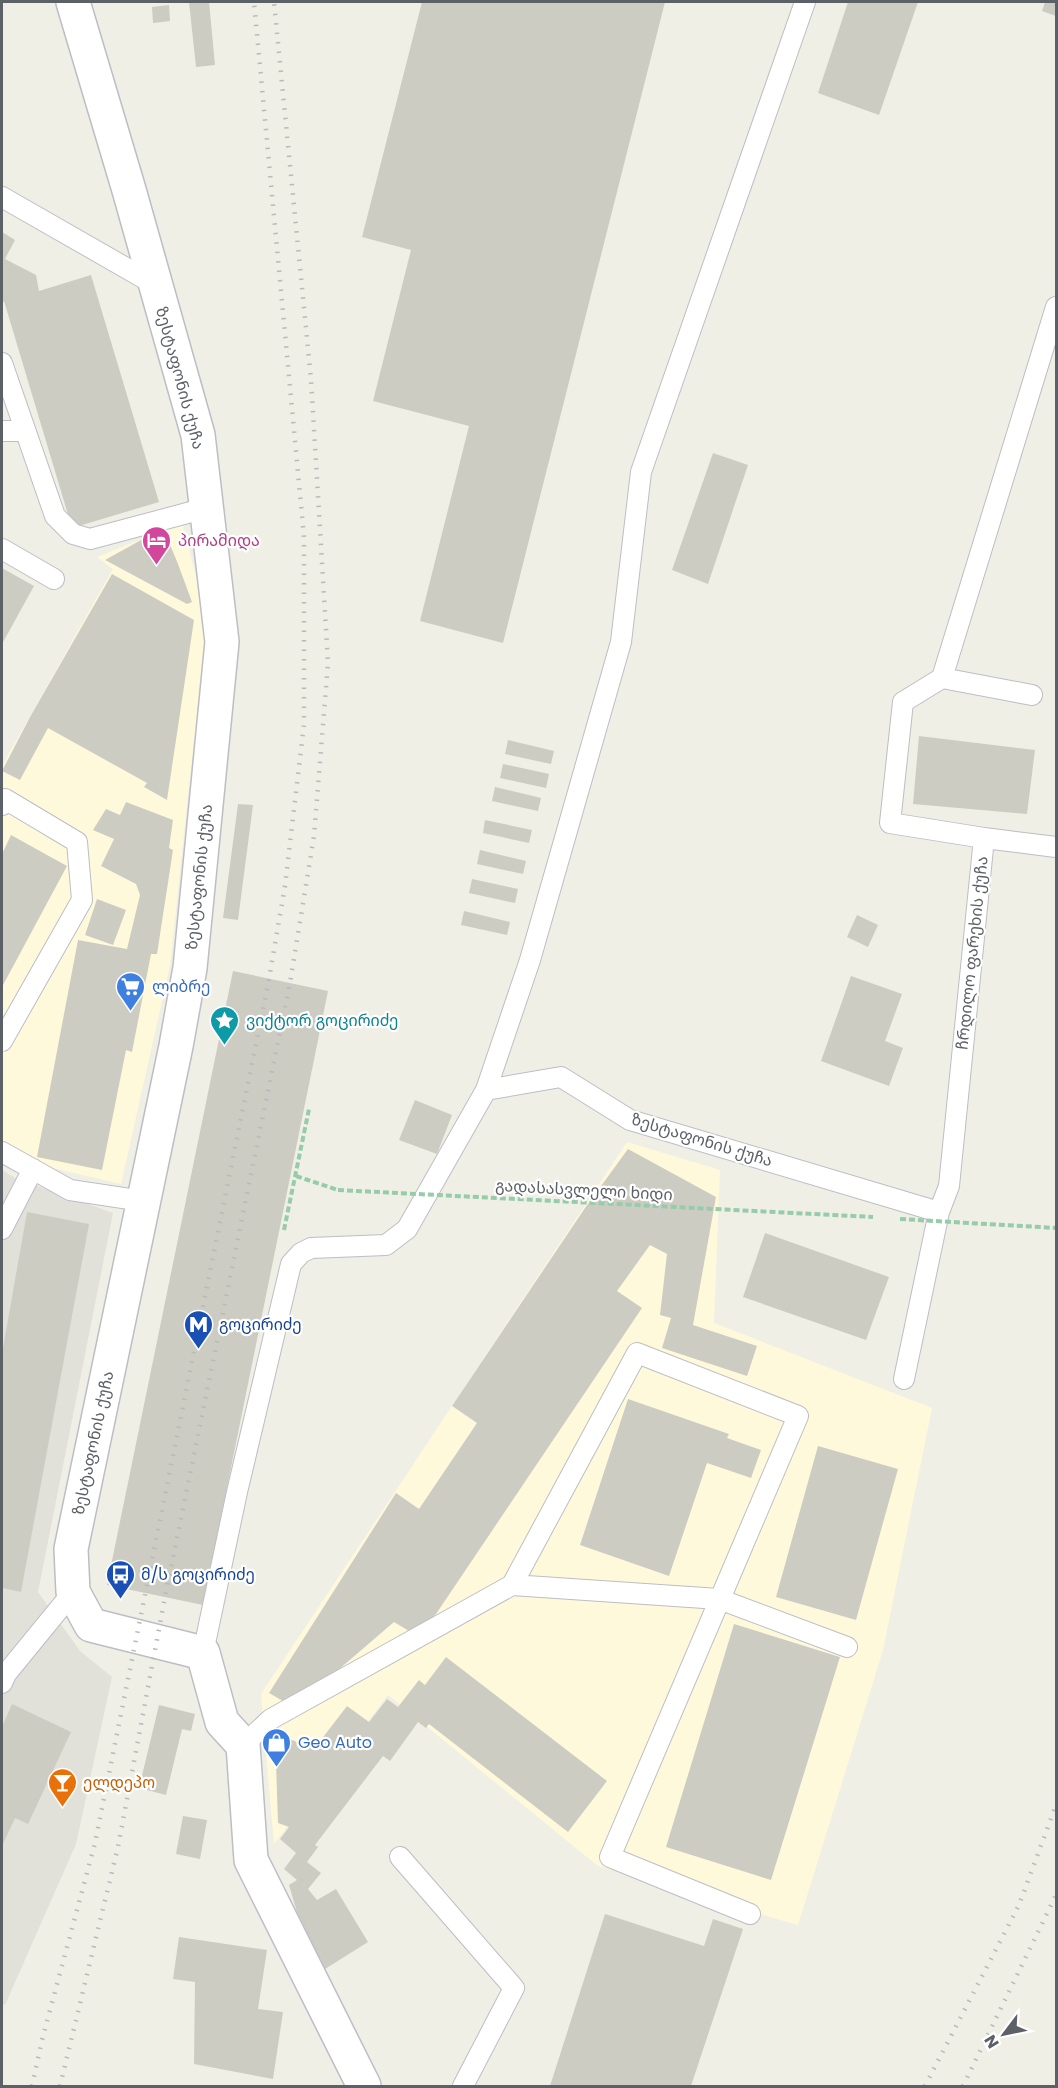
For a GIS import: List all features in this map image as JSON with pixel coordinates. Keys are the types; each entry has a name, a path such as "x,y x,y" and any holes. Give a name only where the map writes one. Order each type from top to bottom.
{"street":[{"name":"ზესტაფონის ქუჩა","path":"73,2 198,435 222,642 190,968 71,1549 73,1592 91,1625 203,1653"},
{"path":"203,1653 222,1722 243,1745 251,1860 363,2086"}],"lane":[{"path":"203,1653 237,1492 291,1264 301,1253 311,1248 386,1245 407,1229 486,1090 530,960 621,642 640,472 805,2"},
{"path":"2,198 154,284"},
{"path":"1032,695 942,678 1056,307"},
{"path":"2,363 55,516 73,534 90,539 207,508"},
{"path":"2,431 25,431"},
{"path":"2,549 54,579"},
{"name":"ჩრდილო ფარეხის ქუჩა","path":"904,1379 939,1212 949,1186 984,838 890,823 903,702 942,678"},
{"path":"2,805 5,799 77,842 82,900 2,1041"},
{"path":"984,838 1056,847"},
{"name":"ზესტაფონის ქუჩა","path":"486,1090 561,1077 630,1120 939,1212"},
{"path":"2,1152 70,1190 143,1201"},
{"path":"2,1229 33,1169"},
{"path":"243,1745 271,1719 512,1585 637,1353 798,1416 610,1857 750,1914"},
{"path":"512,1585 719,1599 848,1647"},
{"path":"2,1683 6,1674 73,1592"},
{"path":"400,1857 514,1988 463,2086"}],"path":[{"path":"282,1241 309,1109"},
{"name":"გადასასვლელი ხიდი","path":"296,1176 338,1190 873,1217"},
{"path":"900,1219 1056,1227"}],"shaded area":[{"path":"182,523 207,618 170,965 121,1184 40,1165 2,1141 2,766 113,569 97,557"},
{"path":"627,1142 720,1170 714,1323 932,1408 883,1650 798,1925 598,1866 388,1695 274,1844 261,1694"},
{"path":"2,1170 15,1178 113,1213 38,1592 80,1651 112,1677 76,1844 5,2005 2,2003"}],"building":[{"path":"189,2 209,2 215,65 196,67"},
{"path":"422,2 665,2 503,643 420,621 469,426 373,401 411,250 362,237"},
{"path":"848,2 918,2 879,115 818,93"},
{"path":"1045,2 1056,2 1056,16 1042,11"},
{"path":"169,5 170,21 153,23 152,7"},
{"path":"2,232 15,240 5,259 36,275 39,291 91,275 159,502 72,528 4,301 2,303"},
{"path":"713,453 748,465 708,584 672,570"},
{"path":"166,535 192,602 187,604 105,560 141,540"},
{"path":"2,568 34,586 2,644"},
{"path":"112,574 194,620 167,800 144,787 147,783 48,728 20,780 2,771 30,717"},
{"path":"919,736 1035,750 1027,814 913,804"},
{"path":"508,740 554,751 551,764 505,754"},
{"path":"503,764 549,774 546,788 500,778"},
{"path":"495,787 541,798 538,811 492,801"},
{"path":"126,802 173,820 169,848 173,850 157,954 151,954 132,1052 126,1050 102,1170 37,1157 78,940 127,949 140,895 136,884 101,866 114,839 93,830 106,809 120,815"},
{"path":"238,804 253,805 238,920 223,918"},
{"path":"485,820 532,830 529,843 483,833"},
{"path":"11,835 67,866 2,987 2,854"},
{"path":"480,850 526,861 523,874 477,864"},
{"path":"472,879 518,889 515,903 469,893"},
{"path":"97,899 126,910 113,945 85,935"},
{"path":"464,911 510,922 507,935 461,925"},
{"path":"857,915 878,925 868,947 847,937"},
{"path":"233,971 328,991 203,1605 107,1585"},
{"path":"851,976 902,994 885,1041 903,1048 889,1086 821,1061"},
{"path":"415,1100 452,1115 437,1154 399,1140"},
{"path":"628,1149 716,1197 693,1325 757,1346 747,1376 662,1348 671,1318 660,1315 667,1254 650,1245 617,1291 642,1308 436,1614 414,1634 394,1622 309,1695 288,1704 269,1693 396,1493 419,1509 477,1423 452,1406 585,1208"},
{"path":"27,1212 89,1224 21,1592 2,1588 2,1354"},
{"path":"765,1233 889,1277 866,1340 743,1297"},
{"path":"628,1399 729,1434 727,1438 761,1450 751,1478 707,1463 669,1576 580,1545"},
{"path":"818,1446 898,1469 856,1620 776,1597"},
{"path":"734,1624 840,1657 771,1880 666,1847"},
{"path":"446,1657 607,1781 568,1832 429,1724 426,1728 418,1722 390,1761 383,1756 315,1845 318,1847 307,1862 321,1873 308,1889 317,1900 336,1889 368,1942 325,1969 297,1912 289,1885 297,1880 284,1869 296,1853 280,1839 289,1827 278,1823 275,1733 314,1749 347,1706 369,1722 387,1699 398,1707 419,1680 425,1685"},
{"path":"12,1704 71,1732 28,1824 15,1818 2,1846 2,1727"},
{"path":"159,1705 195,1714 191,1731 182,1729 166,1795 139,1788"},
{"path":"183,1816 207,1820 200,1859 176,1854"},
{"path":"605,1914 704,1946 713,1919 743,1929 691,2086 550,2086"},
{"path":"179,1937 267,1950 258,2009 283,2012 273,2079 194,2064 195,1982 173,1979"}],"railway":[{"path":"32,2086 42,2040 95,1843 269,979 285,886 304,724 304,537 254,2"},
{"path":"60,2086 118,1847 165,1597 290,983 314,836 328,663 311,379 274,2"},
{"path":"925,2086 1019,1905 1056,1805"},
{"path":"963,2086 1056,1895"}],"place":[{"name":"პირამიდა","path":"157,566"},
{"name":"ლიბრე","path":"131,1012"},
{"name":"ვიქტორ გოცირიძე","path":"225,1046"},
{"name":"გოცირიძე","path":"198,1350"},
{"name":"მ/ს გოცირიძე","path":"120,1600"},
{"name":"Geo Auto","path":"277,1768"},
{"name":"ელდეპო","path":"62,1808"}]}
